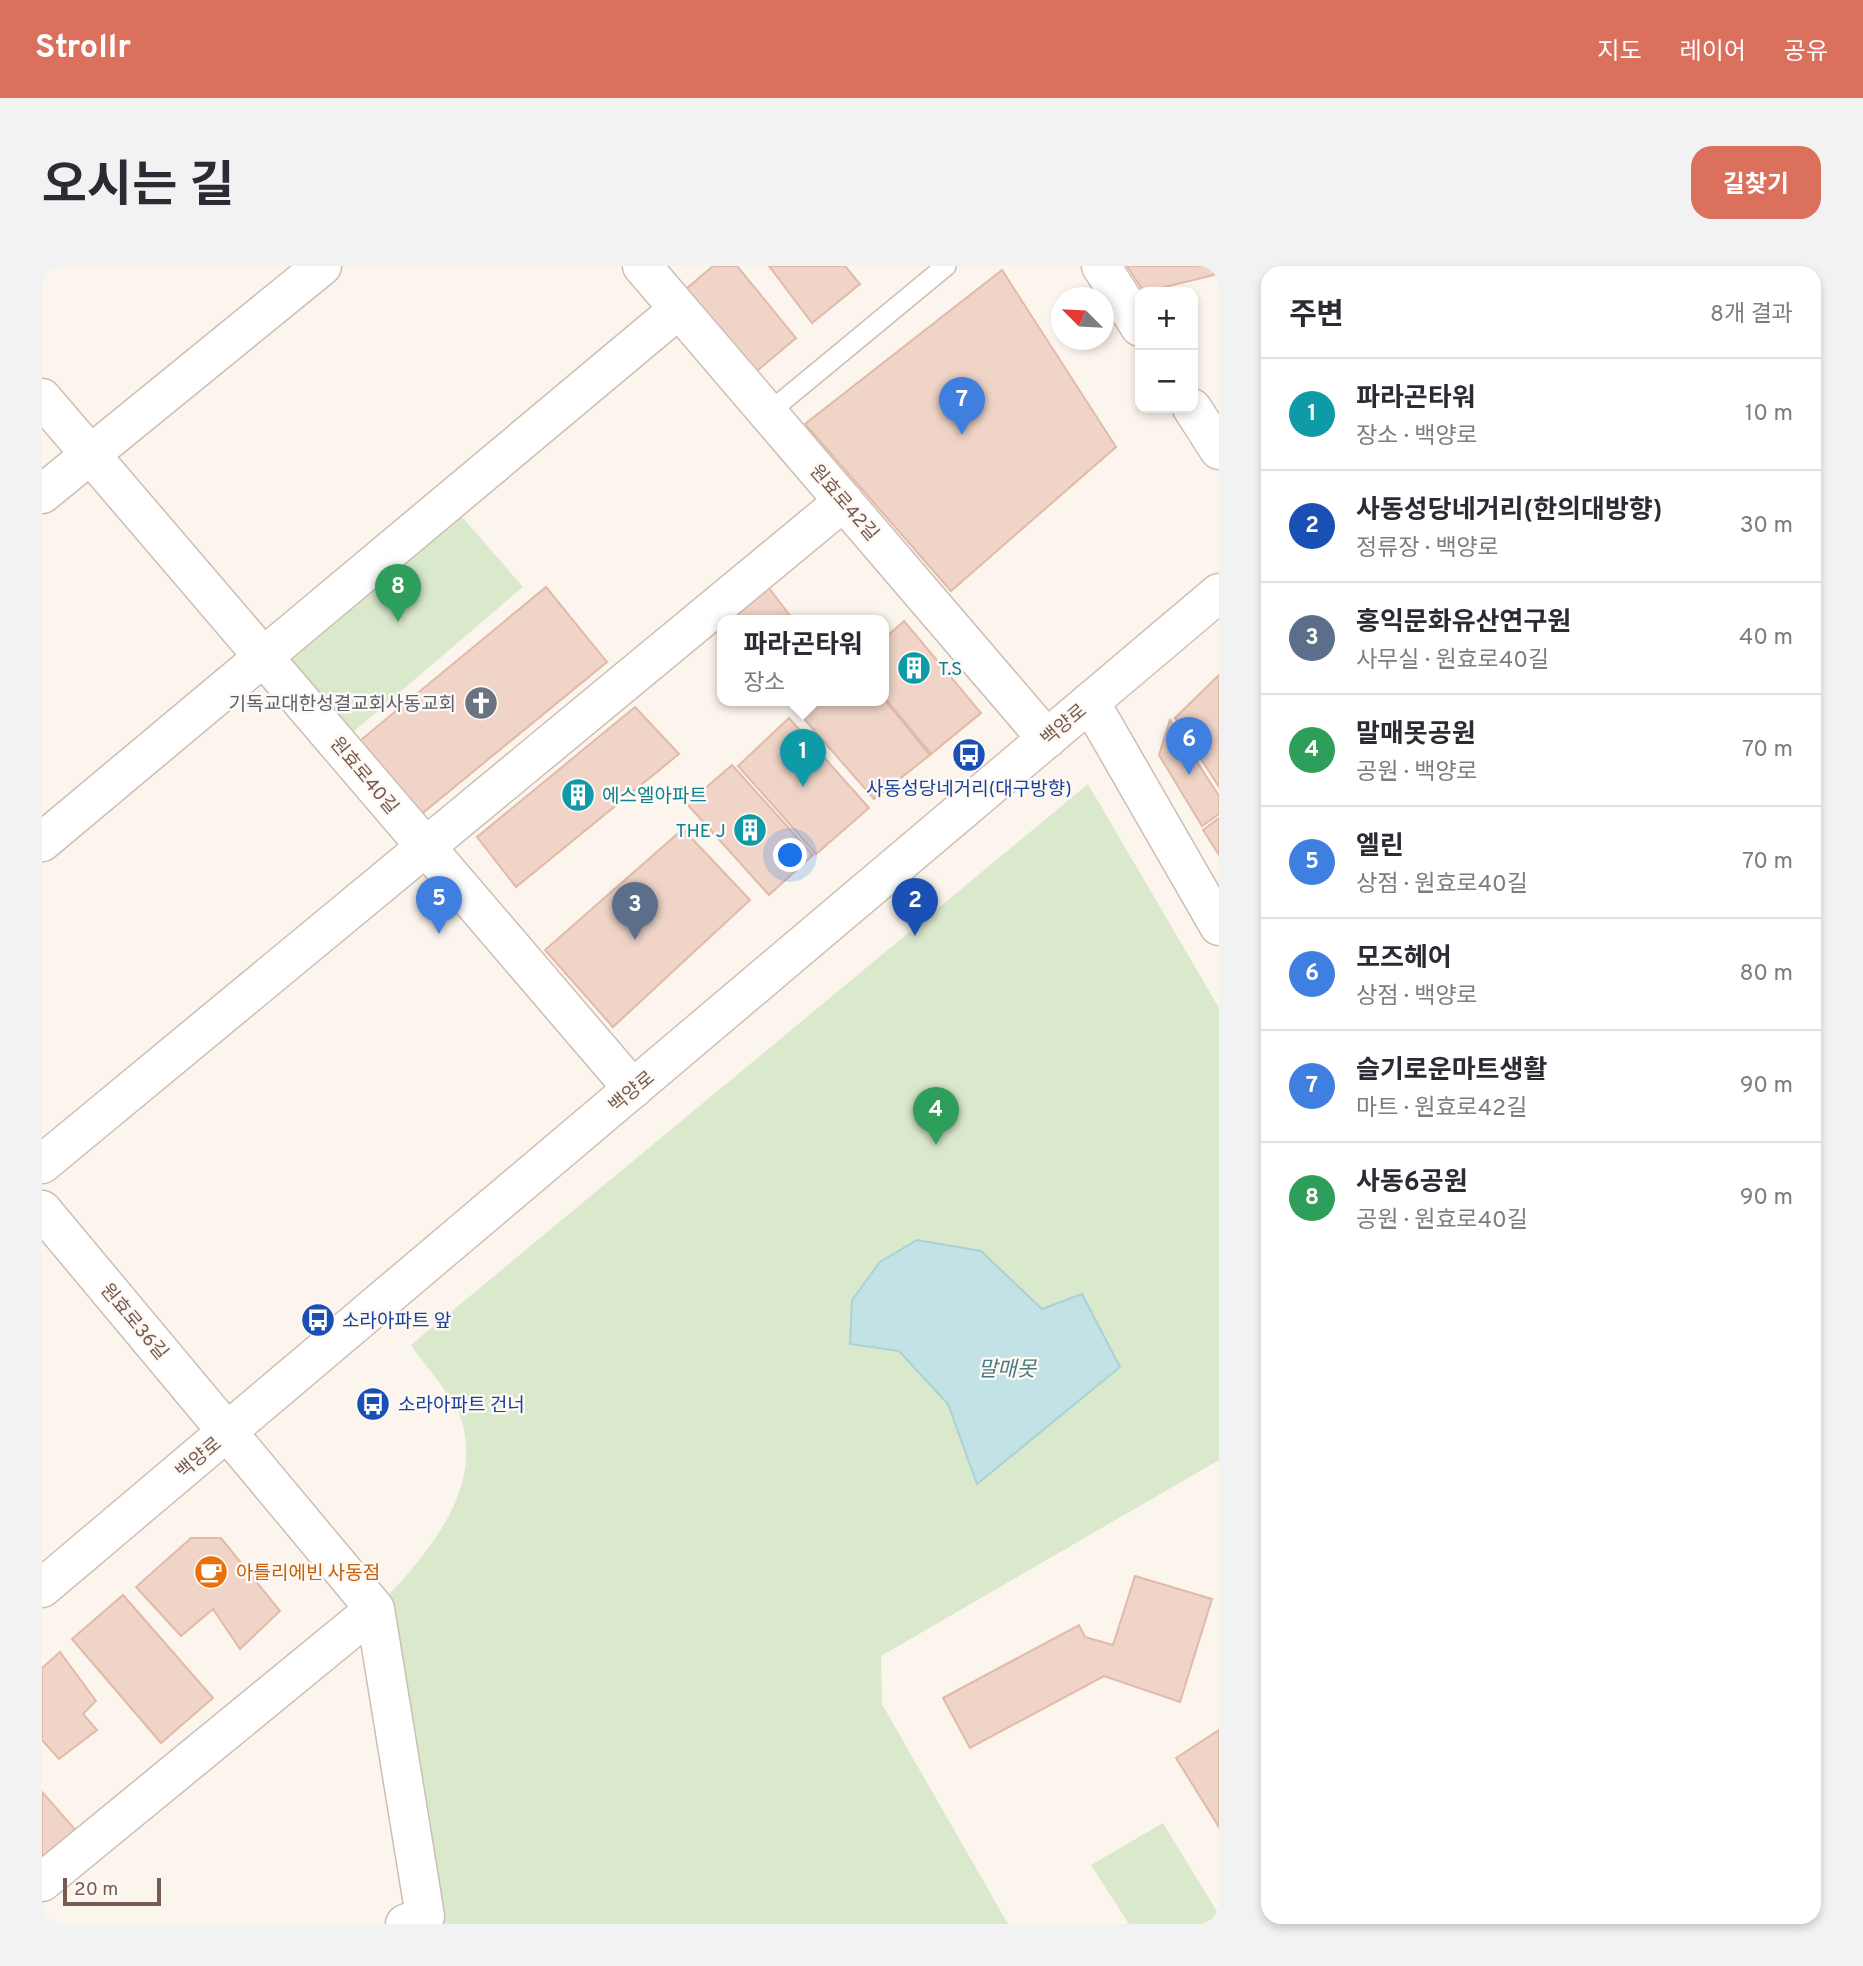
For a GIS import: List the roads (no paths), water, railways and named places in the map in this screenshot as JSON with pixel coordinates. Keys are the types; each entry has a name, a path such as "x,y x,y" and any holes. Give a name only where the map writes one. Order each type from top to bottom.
{"street":[{"path":"42,494 322,266"},
{"name":"원효로42길","path":"642,266 1046,738"},
{"path":"1101,266 1135,319"},
{"path":"42,842 679,309"},
{"name":"원효로40길","path":"42,398 633,1089"},
{"path":"1195,413 1219,450"},
{"path":"42,1164 424,845 844,501"},
{"name":"백양로","path":"42,1588 1219,593"},
{"path":"1090,702 1219,926"},
{"name":"원효로36길","path":"42,1210 375,1609"},
{"path":"42,1882 375,1609"},
{"path":"375,1609 425,1916 405,1924"}],"lane":[{"path":"768,412 946,266"}],"water":[{"name":"말매못","path":"917,1240 981,1251 1042,1309 1082,1294 1120,1367 977,1484 948,1404 899,1351 850,1344 852,1300 880,1262"}],"place":[{"name":"슬기로운마트생활","path":"962,435"},
{"name":"사동6공원","path":"398,622"},
{"name":"T.S","path":"914,668"},
{"name":"기독교대한성결교회사동교회","path":"481,703"},
{"name":"사동성당네거리(대구방향)","path":"969,755"},
{"name":"모즈헤어","path":"1189,775"},
{"name":"파라곤타워","path":"803,787"},
{"name":"에스엘아파트","path":"578,795"},
{"name":"THE J","path":"750,830"},
{"name":"엘린","path":"439,934"},
{"name":"사동성당네거리(한의대방향)","path":"915,936"},
{"name":"홍익문화유산연구원","path":"635,940"},
{"name":"말매못공원","path":"936,1145"},
{"name":"소라아파트 앞","path":"318,1320"},
{"name":"소라아파트 건너","path":"373,1404"},
{"name":"아틀리에빈 사동점","path":"211,1572"}]}
